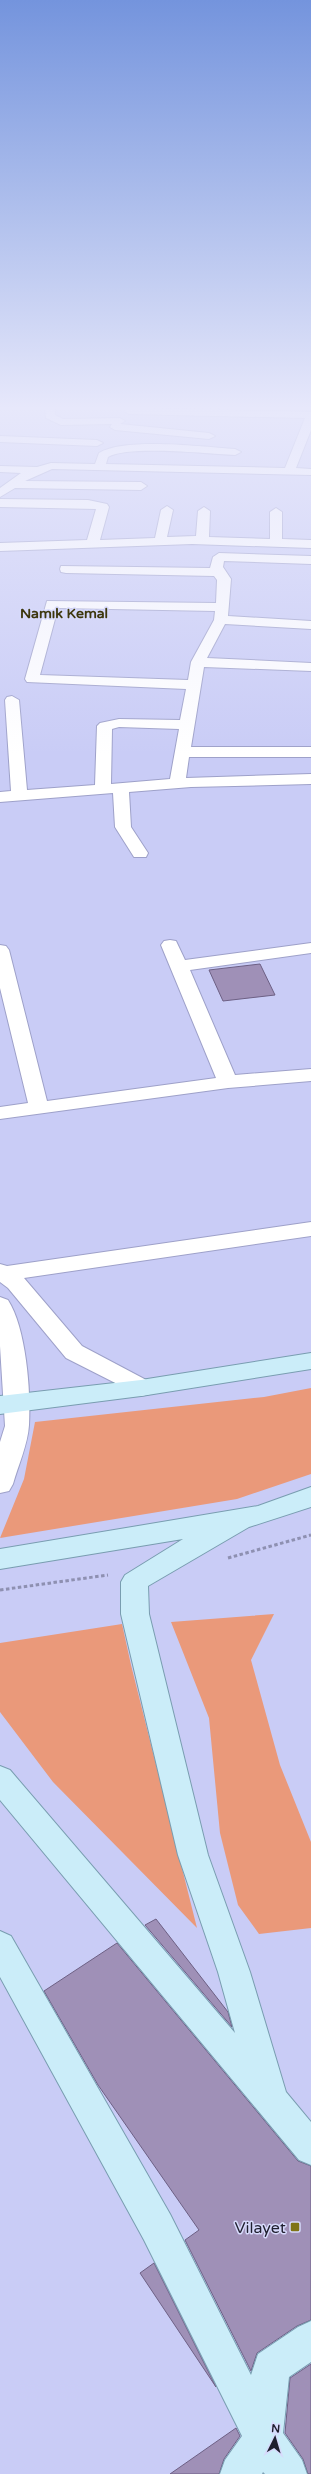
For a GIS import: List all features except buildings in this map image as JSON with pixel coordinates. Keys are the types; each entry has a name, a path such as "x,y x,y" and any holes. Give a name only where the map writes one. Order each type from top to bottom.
{"main road":[{"path":"7,1404 141,1388 311,1361"},
{"path":"0,1559 260,1515 311,1497"},
{"path":"243,1518 152,1569 134,1582 135,1614 193,1855 234,1972 272,2102"},
{"path":"0,1779 311,2148"},
{"path":"0,1946 157,2227 263,2438 288,2474"},
{"path":"240,2474 263,2438 271,2367 311,2340"}],"street":[{"path":"92,545 98,523"},
{"path":"160,542 164,523"},
{"path":"202,541 203,523"},
{"path":"276,523 276,543"},
{"path":"0,547 202,541 311,544"},
{"path":"177,784 198,662 221,614 224,580 217,572 215,566 219,557 311,560"},
{"path":"66,569 217,572"},
{"path":"194,685 32,679 52,604 221,614 311,625"},
{"path":"198,662 311,667"},
{"path":"12,700 19,796"},
{"path":"103,789 105,726 119,724 188,725"},
{"path":"183,752 311,752"},
{"path":"0,797 177,784 311,779"},
{"path":"120,788 124,827 140,853"},
{"path":"170,945 228,1082"},
{"path":"179,966 311,948"},
{"path":"0,950 39,1108"},
{"path":"0,1113 228,1082 311,1075"},
{"path":"1,1273 311,1229"},
{"path":"1,1273 16,1283 74,1352 141,1388"},
{"path":"0,1304 7,1320 14,1359 7,1404 17,1426 0,1484"}],"path":[{"path":"222,1559 237,1557 311,1535"},
{"path":"0,1590 152,1569"}],"shaded area":[{"path":"311,1388 311,1474 237,1499 0,1538 24,1479 35,1422 264,1397"},
{"path":"274,1614 251,1660 280,1765 311,1842 311,1928 259,1934 238,1905 220,1833 209,1718 171,1622"},
{"path":"122,1624 197,1928 53,1782 0,1712 0,1643"}],"place":[{"name":"Vilayet","path":"295,2227"}],"district":[{"name":"Namık Kemal","path":"64,613"}]}
